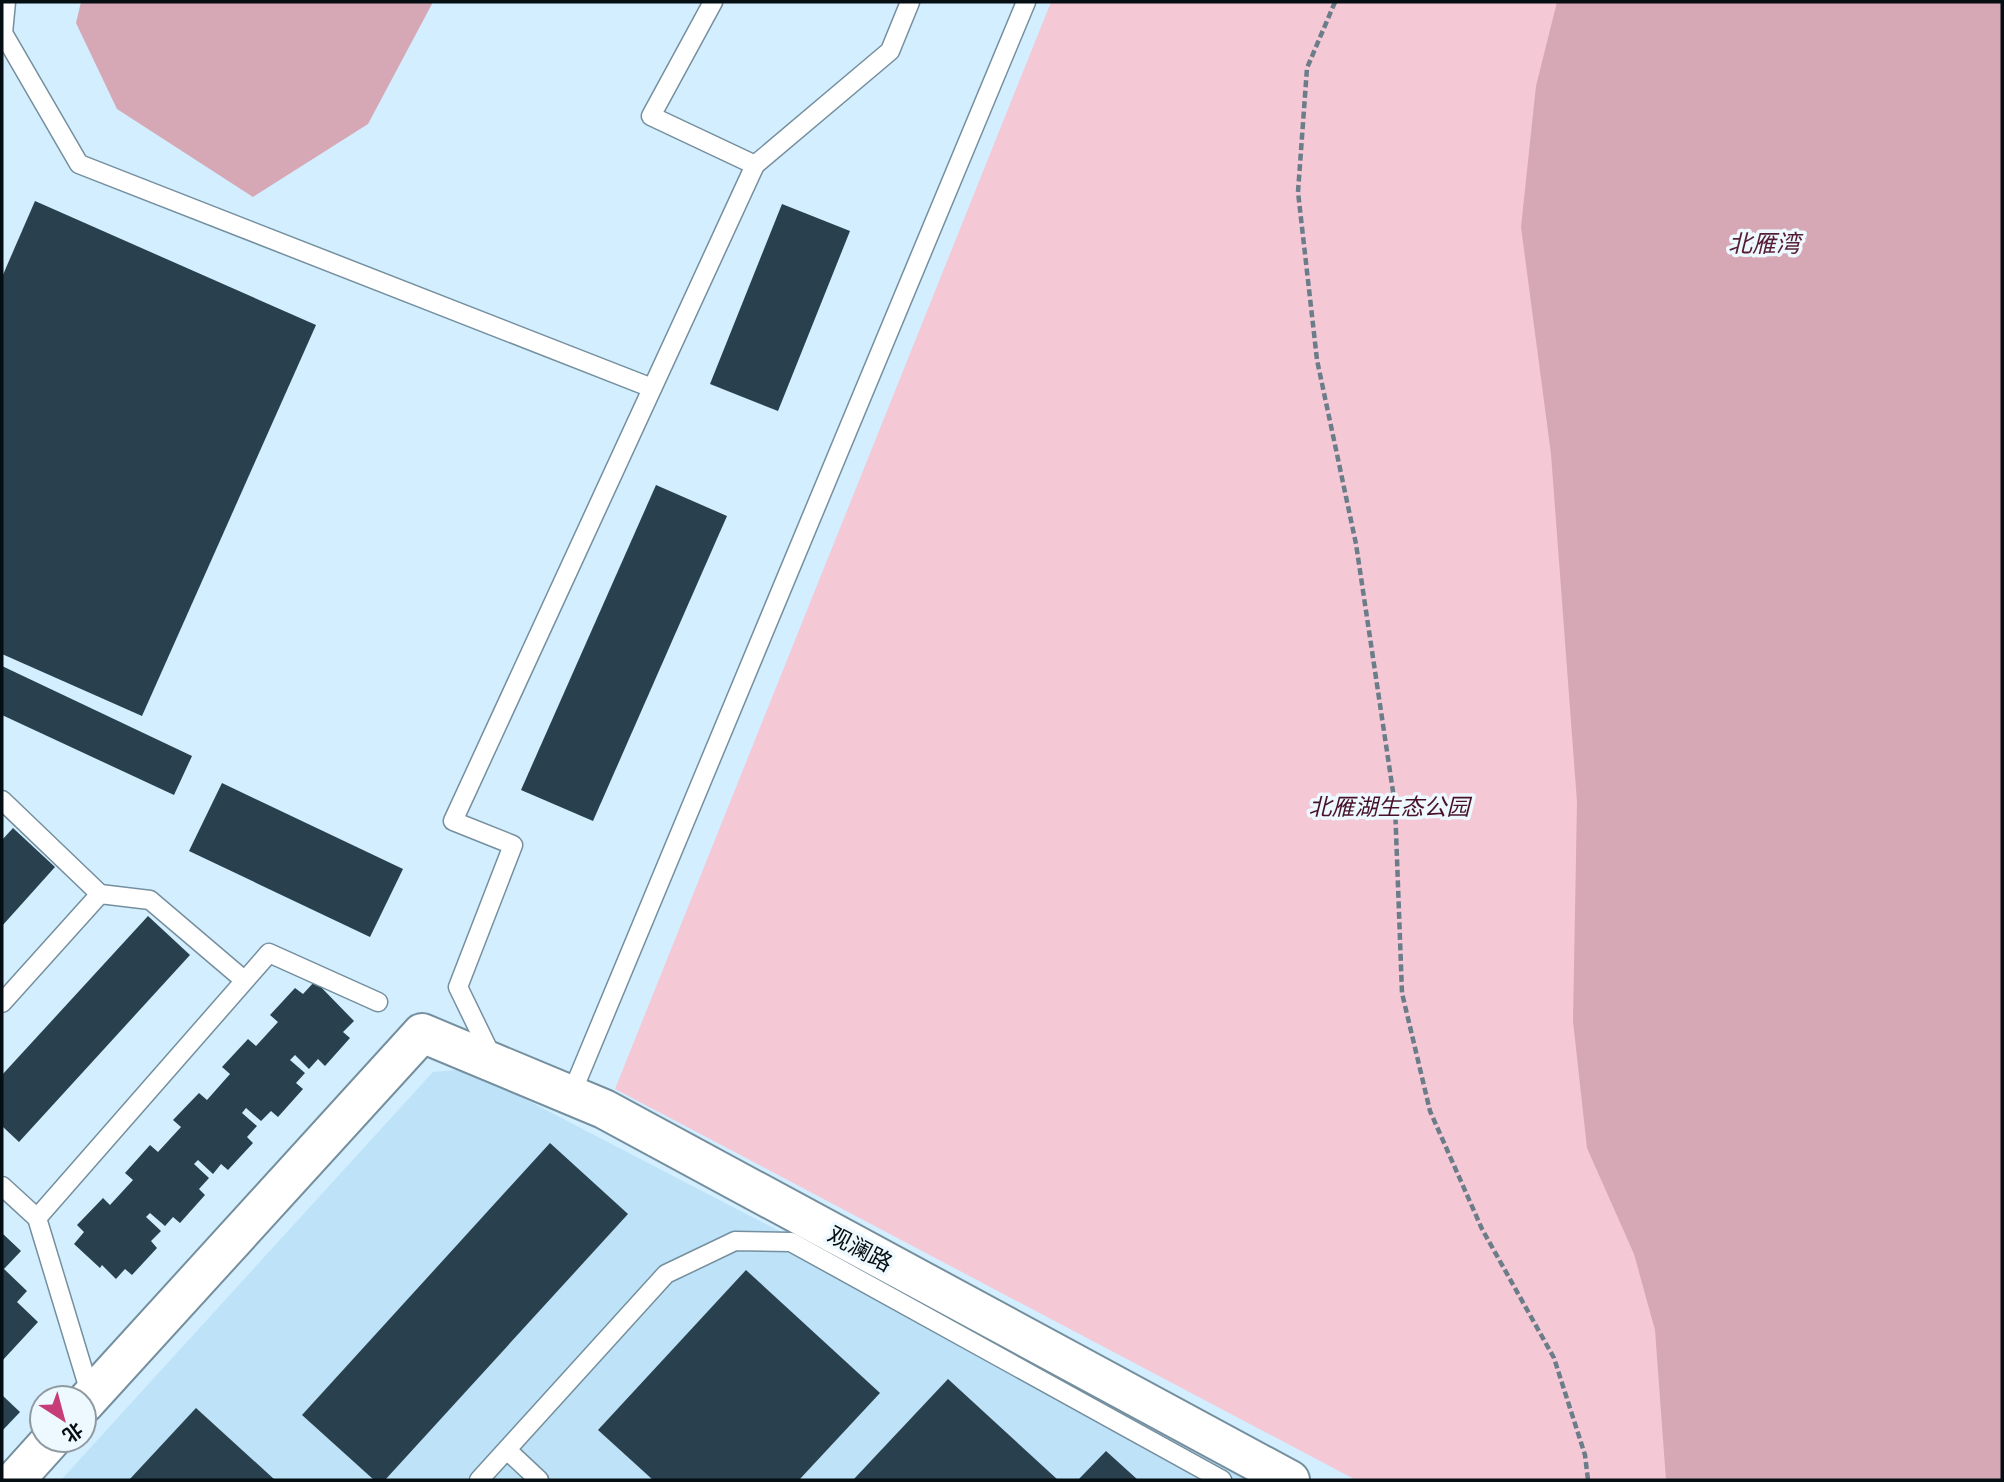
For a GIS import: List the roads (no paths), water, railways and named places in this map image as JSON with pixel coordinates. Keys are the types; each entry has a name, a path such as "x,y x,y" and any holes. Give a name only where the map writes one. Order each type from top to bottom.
{"street":[{"name":"观澜路","path":"98,1389 422,1033 604,1108 1290,1480"},
{"path":"15,1480 38,1454"}],"lane":[{"path":"6,2 4,33 79,164 652,388"},
{"path":"713,2 651,116 755,165"},
{"path":"495,1063 458,987 513,845 453,821 755,165 890,51 910,2"},
{"path":"571,1095 1026,2"},
{"path":"2,800 100,894 150,900 244,980"},
{"path":"2,1003 100,894"},
{"path":"37,1218 269,953 378,1002"},
{"path":"2,1186 37,1218 84,1384"},
{"path":"479,1480 666,1274 735,1241 790,1242 1222,1480"},
{"path":"507,1450 539,1480"}],"water":[{"path":"81,2 433,2 368,124 253,197 117,109 76,23"},
{"name":"北雁湾","path":"1557,2 2002,2 2002,1480 1666,1480 1655,1330 1634,1254 1587,1148 1573,1021 1577,802 1551,454 1521,227 1536,86"}],"park label":[{"name":"北雁湖生态公园","path":"1389,805"}]}
